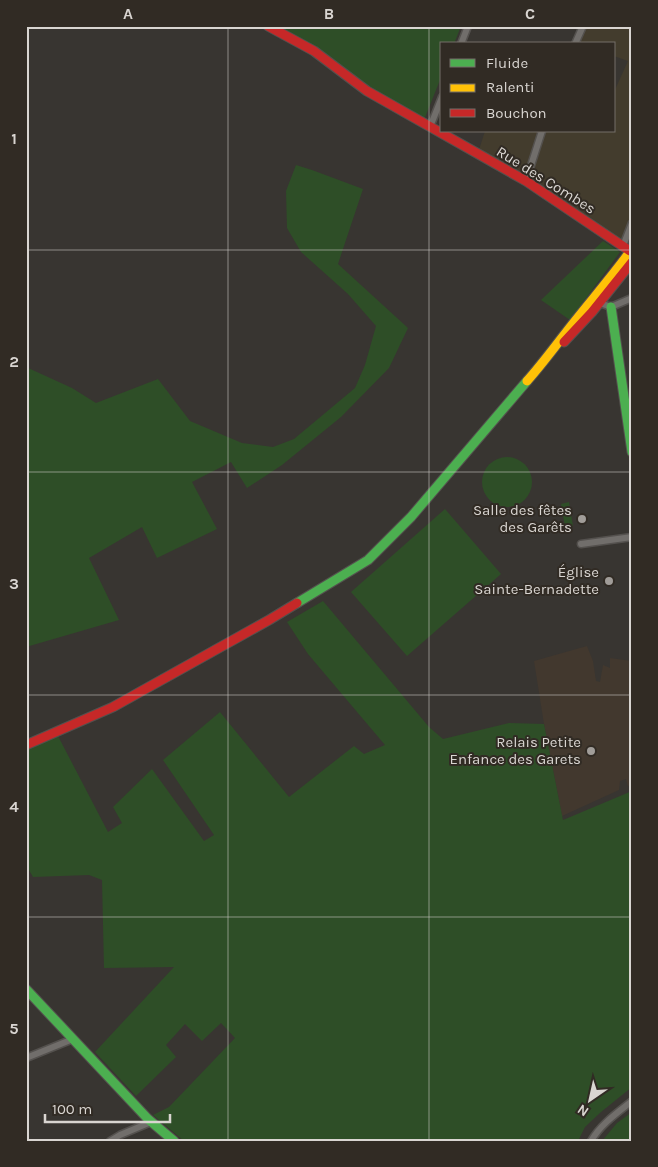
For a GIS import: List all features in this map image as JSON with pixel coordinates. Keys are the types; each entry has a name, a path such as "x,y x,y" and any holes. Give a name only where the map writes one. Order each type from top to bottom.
{"main road":[{"name":"Rue des Combes","path":"268,26 314,51 367,91 526,181 629,251"},
{"path":"26,745 121,703 269,620 368,560 411,517 547,358 616,272 629,251"},
{"path":"547,358 572,335 630,267"},
{"path":"611,307 632,452"},
{"path":"26,989 152,1122 174,1141"}],"street":[{"path":"462,42 468,26"},
{"path":"576,42 583,26"},
{"path":"430,127 440,102"},
{"path":"526,181 542,132"},
{"path":"629,251 632,223"},
{"path":"630,267 616,272 600,298 600,303 611,307 632,298"},
{"path":"581,544 632,537"},
{"path":"26,1058 73,1039"},
{"path":"592,1141 602,1126 632,1101"},
{"path":"110,1141 152,1122"}],"shaded area":[{"path":"583,26 632,26 632,223 623,246 478,153 485,132 616,132 616,88 628,61 616,57 616,42 576,42"},
{"name":"Relais Petite Enfance des Garets","path":"587,646 593,661 596,681 600,682 603,665 610,668 610,658 632,661 632,785 628,786 626,779 620,781 619,790 562,816 534,661"}],"green space":[{"path":"272,26 461,26 455,42 440,42 440,80 424,120 370,90"},
{"path":"296,165 363,189 338,264 408,328 389,368 341,417 282,465 247,488 231,462 192,482 217,529 157,558 142,527 89,558 119,620 26,647 26,367 72,388 96,403 158,379 190,421 242,443 273,447 294,439 355,388 365,365 376,326 348,294 301,252 287,228 286,191"},
{"path":"603,241 620,252 570,320 541,300"},
{"path":"507,457 517,459 525,464 530,472 532,482 530,492 525,500 517,505 507,507 497,505 489,500 484,492 482,482 484,472 489,464 497,459"},
{"path":"569,502 573,526 565,527 561,504"},
{"path":"445,509 501,574 407,656 351,592"},
{"path":"323,601 429,727 443,739 509,723 544,724 563,820 632,791 632,1087 585,1127 578,1141 184,1141 153,1115 169,1107 235,1038 221,1023 202,1041 185,1024 166,1045 176,1057 136,1096 95,1052 174,967 104,968 102,880 89,875 33,877 26,865 26,750 58,736 108,832 122,823 113,807 152,769 204,841 214,835 163,760 220,712 289,797 354,746 364,754 385,745 308,654 287,622"},
{"path":"632,1112 632,1141 602,1141 617,1123"}],"traffic: fast":[{"path":"611,307 632,452"},
{"path":"297,603 368,560 411,517 527,381"},
{"path":"26,989 148,1119 174,1141"}],"traffic: slow":[{"path":"527,381 632,249"}],"traffic: jam":[{"path":"268,26 314,51 367,91 526,181 630,251"},
{"path":"564,342 592,312 632,262"},
{"path":"26,745 113,707 297,603"}],"place":[{"name":"Salle des fêtes des Garêts","path":"582,519"},
{"name":"Église Sainte-Bernadette","path":"609,581"},
{"name":"Relais Petite Enfance des Garets","path":"591,751"}]}
